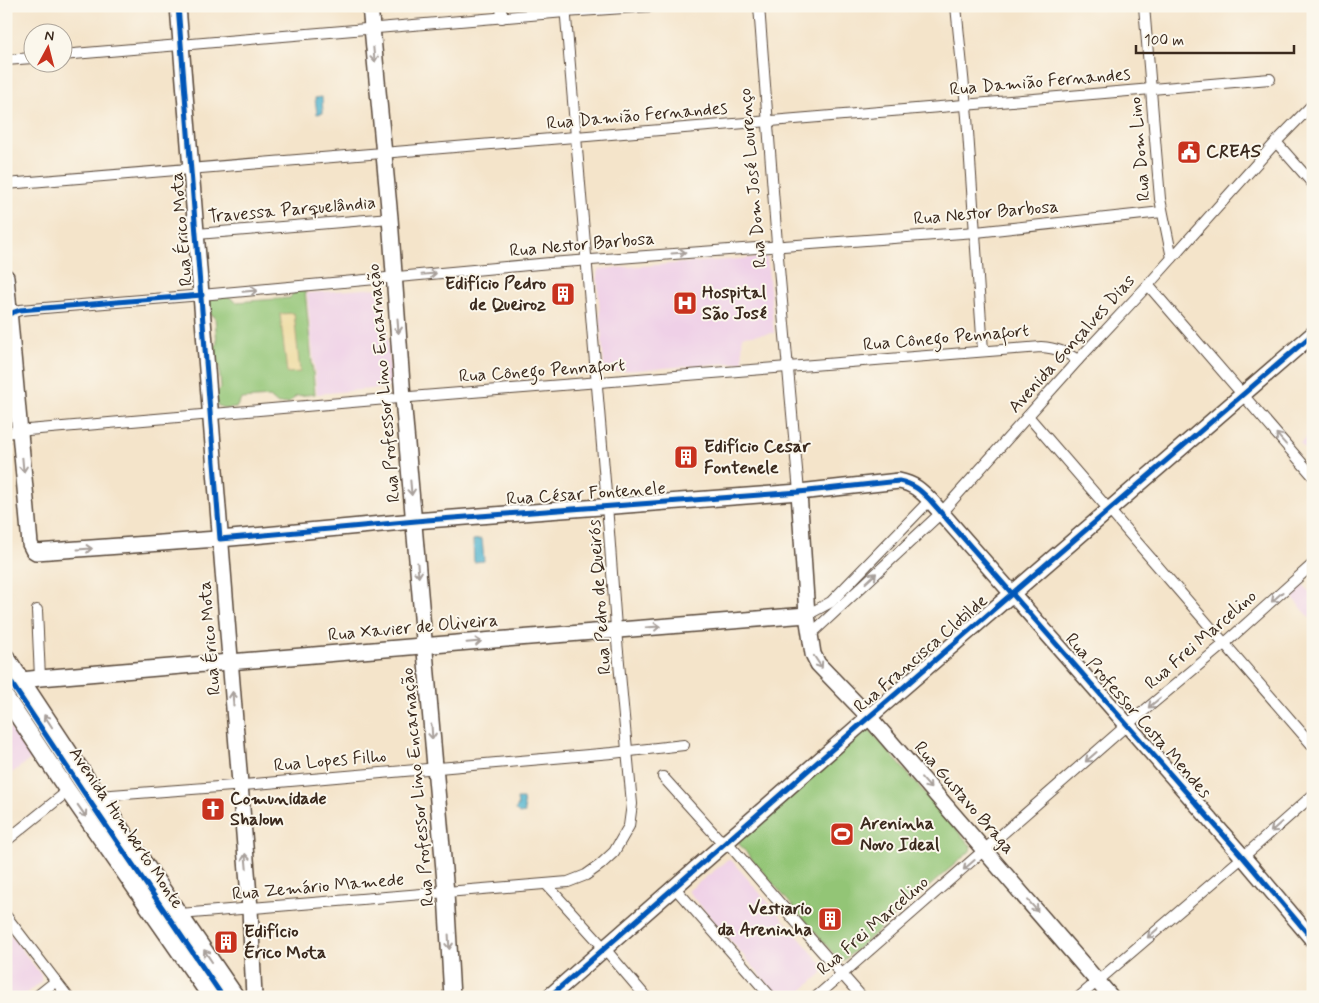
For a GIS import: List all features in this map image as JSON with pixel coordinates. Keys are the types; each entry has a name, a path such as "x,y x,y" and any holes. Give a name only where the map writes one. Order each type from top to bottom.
{"main road":[{"name":"Avenida Humberto Monte","path":"6,657 98,796 236,997"},
{"name":"Avenida Humberto Monte","path":"6,698 211,997"}],"street":[{"name":"Rua Érico Mota","path":"178,6 250,909 254,997"},
{"name":"Rua Professor Lino Encarnação","path":"370,6 390,218 403,398 446,893 452,997"},
{"path":"501,6 502,18"},
{"path":"72,54 502,18 565,9 654,6"},
{"name":"Rua Dom José Lourenço","path":"759,6 777,245 799,492 807,615"},
{"path":"956,6 976,232 983,352"},
{"name":"Rua Dom Lino","path":"1144,6 1160,199 1172,258"},
{"name":"Rua Pedro de Queirós","path":"565,9 627,752"},
{"path":"6,60 22,59"},
{"name":"Rua Damião Fernandes","path":"6,184 1270,79"},
{"name":"Avenida Gonçalves Dias","path":"807,615 845,595 941,513 1276,142 1313,104"},
{"path":"1276,142 1313,184"},
{"name":"Rua Nestor Barbosa","path":"8,315 20,310 586,260 976,232 1162,212"},
{"name":"Travessa Parquelândia","path":"197,234 390,218"},
{"path":"6,277 13,432"},
{"path":"1148,285 1313,476"},
{"name":"Rua Francisca Clotilde","path":"549,997 869,717 1313,334"},
{"name":"Rua Cônego Pennafort","path":"13,432 403,398 1041,347 1052,347 1078,360"},
{"path":"1028,416 1313,746"},
{"name":"Rua César Fontenele","path":"13,432 30,544 36,552 220,539 607,505 799,492 899,481 916,487 941,513"},
{"name":"Avenida Gonçalves Dias","path":"810,635 930,500"},
{"name":"Rua Professor Costa Mendes","path":"941,513 1243,856 1313,940"},
{"name":"Rua Frei Marcelino","path":"816,997 1127,725 1224,644 1313,564"},
{"path":"37,610 40,678"},
{"name":"Rua Xavier de Oliveira","path":"22,680 807,615"},
{"name":"Rua Gustavo Braga","path":"807,615 813,654 818,664 869,717 1111,997"},
{"name":"Rua Lopes Filho","path":"98,796 434,769 627,752 684,745"},
{"name":"Rua Zemário Mamede","path":"180,914 568,882 586,875 600,865 614,852 630,826 632,804 627,752"},
{"path":"663,777 718,838 727,842 862,997"},
{"path":"6,841 68,791"},
{"path":"1079,997 1313,795"},
{"path":"546,884 646,997"},
{"path":"675,888 771,997"},
{"path":"6,916 68,997"},
{"path":"36,997 56,981"}],"shaded area":[{"name":"Hospital São José","path":"767,257 774,333 742,336 743,362 610,372 604,367 597,273 600,269"},
{"path":"380,288 384,294 392,387 317,394 307,293"},
{"path":"1313,433 1313,458 1300,443"},
{"path":"1302,584 1313,596 1313,621 1290,595"},
{"path":"6,721 31,759 6,777"},
{"path":"728,860 732,861 822,964 822,973 795,997 779,997 688,891"},
{"path":"6,929 41,975 41,982 21,997 6,997"}],"green space":[{"path":"305,290 315,394 296,396 289,403 278,404 270,397 241,399 236,408 225,409 217,405 216,394 221,388 219,365 213,362 212,349 217,344 215,317 209,313 208,305 210,298 228,296 236,302 290,298 294,291"},
{"path":"868,728 971,846 970,851 843,961 839,960 739,844 739,840"}],"sand":[{"path":"294,313 300,372 287,373 280,314"}],"water":[{"path":"322,97 323,113 317,114 315,98"},
{"path":"482,539 484,561 474,562 473,540"},
{"path":"517,799 523,799 525,813 519,814 515,810 518,806"}],"cycle path":[{"path":"178,6 220,539 427,520 799,492 899,481 909,484 920,490 930,500 1243,857 1313,940"},
{"path":"6,315 20,310 202,295"},
{"path":"549,997 869,717 1313,334"},
{"path":"6,675 223,997"}],"place":[{"name":"CREAS","path":"1189,152"},
{"name":"Edifício Pedro de Queiroz","path":"563,294"},
{"name":"Hospital São José","path":"685,303"},
{"name":"Edifício Cesar Fontenele","path":"686,457"},
{"name":"Comunidade Shalom","path":"213,809"},
{"name":"Areninha Novo Ideal","path":"842,834"},
{"name":"Vestiario da Areninha","path":"830,919"},
{"name":"Edifício Érico Mota","path":"226,942"}]}
